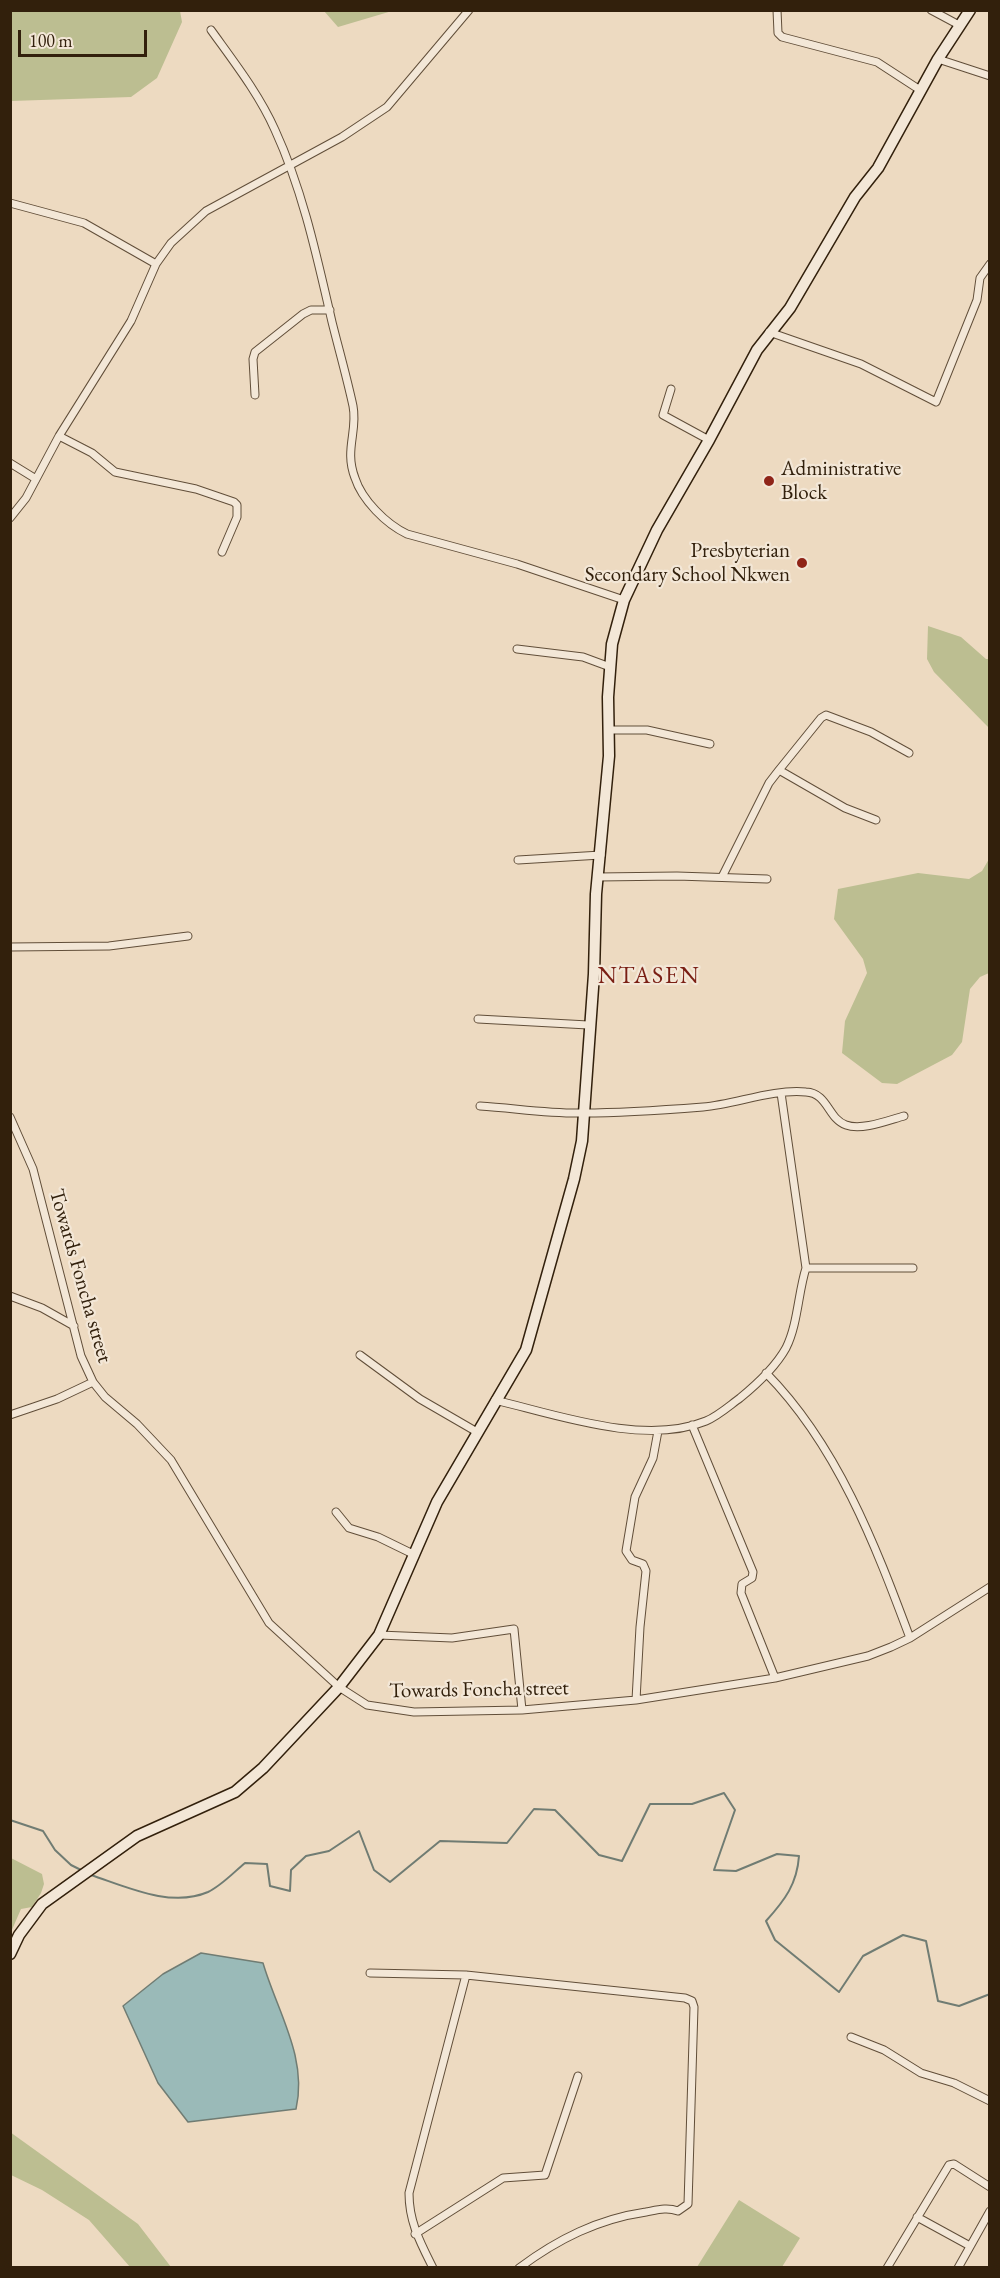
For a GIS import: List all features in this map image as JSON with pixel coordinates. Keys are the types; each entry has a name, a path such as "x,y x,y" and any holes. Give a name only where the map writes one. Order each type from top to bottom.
{"street":[{"path":"10,518 26,498 59,436 131,321 156,264 171,243 206,211 342,137 387,108 469,10"},
{"path":"777,10 778,33 782,37 877,62 920,90"},
{"path":"931,10 959,25"},
{"path":"10,1954 30,1918 42,1904 137,1836 235,1792 263,1768 339,1686 379,1635 437,1502 495,1400 520,1363 530,1338 576,1171 582,1141 609,730 610,667 615,626 624,600 657,530 757,350 790,308 855,197 878,168 920,90 970,10"},
{"path":"211,30 260,101 289,166 309,222 354,414 349,444 351,469 356,482 375,510 397,529 407,534 517,564 624,600"},
{"path":"939,59 990,76"},
{"path":"10,203 84,224 156,264"},
{"path":"769,332 861,364 936,402 977,300 980,278 990,264"},
{"path":"255,395 255,352 303,314 311,310 330,310"},
{"path":"670,389 663,415 709,440"},
{"path":"59,436 92,453 115,472 196,489 234,502 237,505 237,517 222,552"},
{"path":"10,463 36,479"},
{"path":"517,649 583,657 610,667"},
{"path":"722,877 769,783 821,718 826,715 871,732 909,753"},
{"path":"609,730 647,730 710,744"},
{"path":"779,770 845,808 876,820"},
{"path":"519,860 601,855"},
{"path":"598,877 767,879"},
{"path":"10,947 109,946 188,936"},
{"path":"478,1019 588,1025"},
{"path":"495,1400 575,1419 658,1431 692,1425 720,1413 750,1390 766,1373 786,1346 806,1268 781,1093"},
{"path":"480,1106 583,1113 705,1107 781,1093 815,1093 840,1122 848,1126 904,1116"},
{"name":"Towards Foncha street","path":"10,1117 33,1169 81,1356 93,1382 105,1397 137,1424 171,1460 269,1623 339,1686 367,1705 414,1712 522,1710 636,1700 776,1678 868,1656 910,1638 990,1587"},
{"path":"806,1268 913,1268"},
{"path":"10,1296 42,1308 74,1326"},
{"path":"360,1355 413,1395 477,1431"},
{"path":"766,1373 789,1397 850,1493 885,1571 910,1638"},
{"path":"10,1415 57,1399 93,1382"},
{"path":"692,1425 753,1572 752,1578 742,1584 741,1593 776,1678"},
{"path":"636,1700 646,1567 632,1560 626,1551 635,1497 653,1458 658,1431"},
{"path":"336,1512 349,1528 378,1537 415,1555"},
{"path":"379,1635 459,1638 514,1629 522,1710"},
{"path":"370,1973 466,1975 685,1998 692,2001 694,2007 688,2204 678,2211 669,2208 627,2214 594,2224 563,2237 519,2268"},
{"path":"433,2268 415,2234 409,2214 409,2193 466,1975"},
{"path":"851,2037 884,2050 921,2073 954,2083 990,2101"},
{"path":"415,2234 503,2178 545,2175 578,2076"},
{"path":"887,2268 949,2165 954,2164 990,2187"},
{"path":"958,2268 990,2211"},
{"path":"917,2217 970,2247"}],"green space":[{"path":"10,11 180,11 182,22 157,78 131,97 11,101"},
{"path":"324,11 392,11 338,27"},
{"path":"928,626 961,637 986,659 989,659 989,728 934,672 927,659"},
{"path":"989,859 989,973 980,977 970,989 962,1042 952,1055 897,1084 882,1083 842,1053 845,1021 867,973 863,959 834,919 838,889 918,873 969,879 982,871"},
{"path":"11,1858 42,1874 44,1884 32,1907 21,1909 11,1932"},
{"path":"10,2132 138,2224 171,2267 130,2267 89,2220 42,2190 11,2175"},
{"path":"739,2200 800,2238 782,2267 697,2267"}],"water":[{"path":"201,1953 263,1963 295,2053 299,2090 296,2109 188,2122 158,2083 123,2006 163,1974"}],"waterway":[{"path":"91,1875 149,1894 179,1898 208,1892 223,1883 245,1863 267,1864 270,1886 290,1891 291,1870 306,1856 329,1851 359,1831 374,1870 390,1882 440,1841 507,1843 534,1809 555,1810 599,1855 622,1861 650,1804 692,1804 724,1793 735,1810 714,1870 736,1871 777,1854 799,1856 796,1875 789,1891 766,1921 775,1940 839,1992 863,1956 903,1935 926,1941 938,2001 959,2006 990,1994"},
{"path":"10,1820 43,1831 55,1850 71,1865 83,1871"}],"place":[{"name":"Administrative Block","path":"769,481"},
{"name":"Presbyterian Secondary School Nkwen","path":"802,563"}],"district":[{"name":"NTASEN","path":"649,976"}]}
